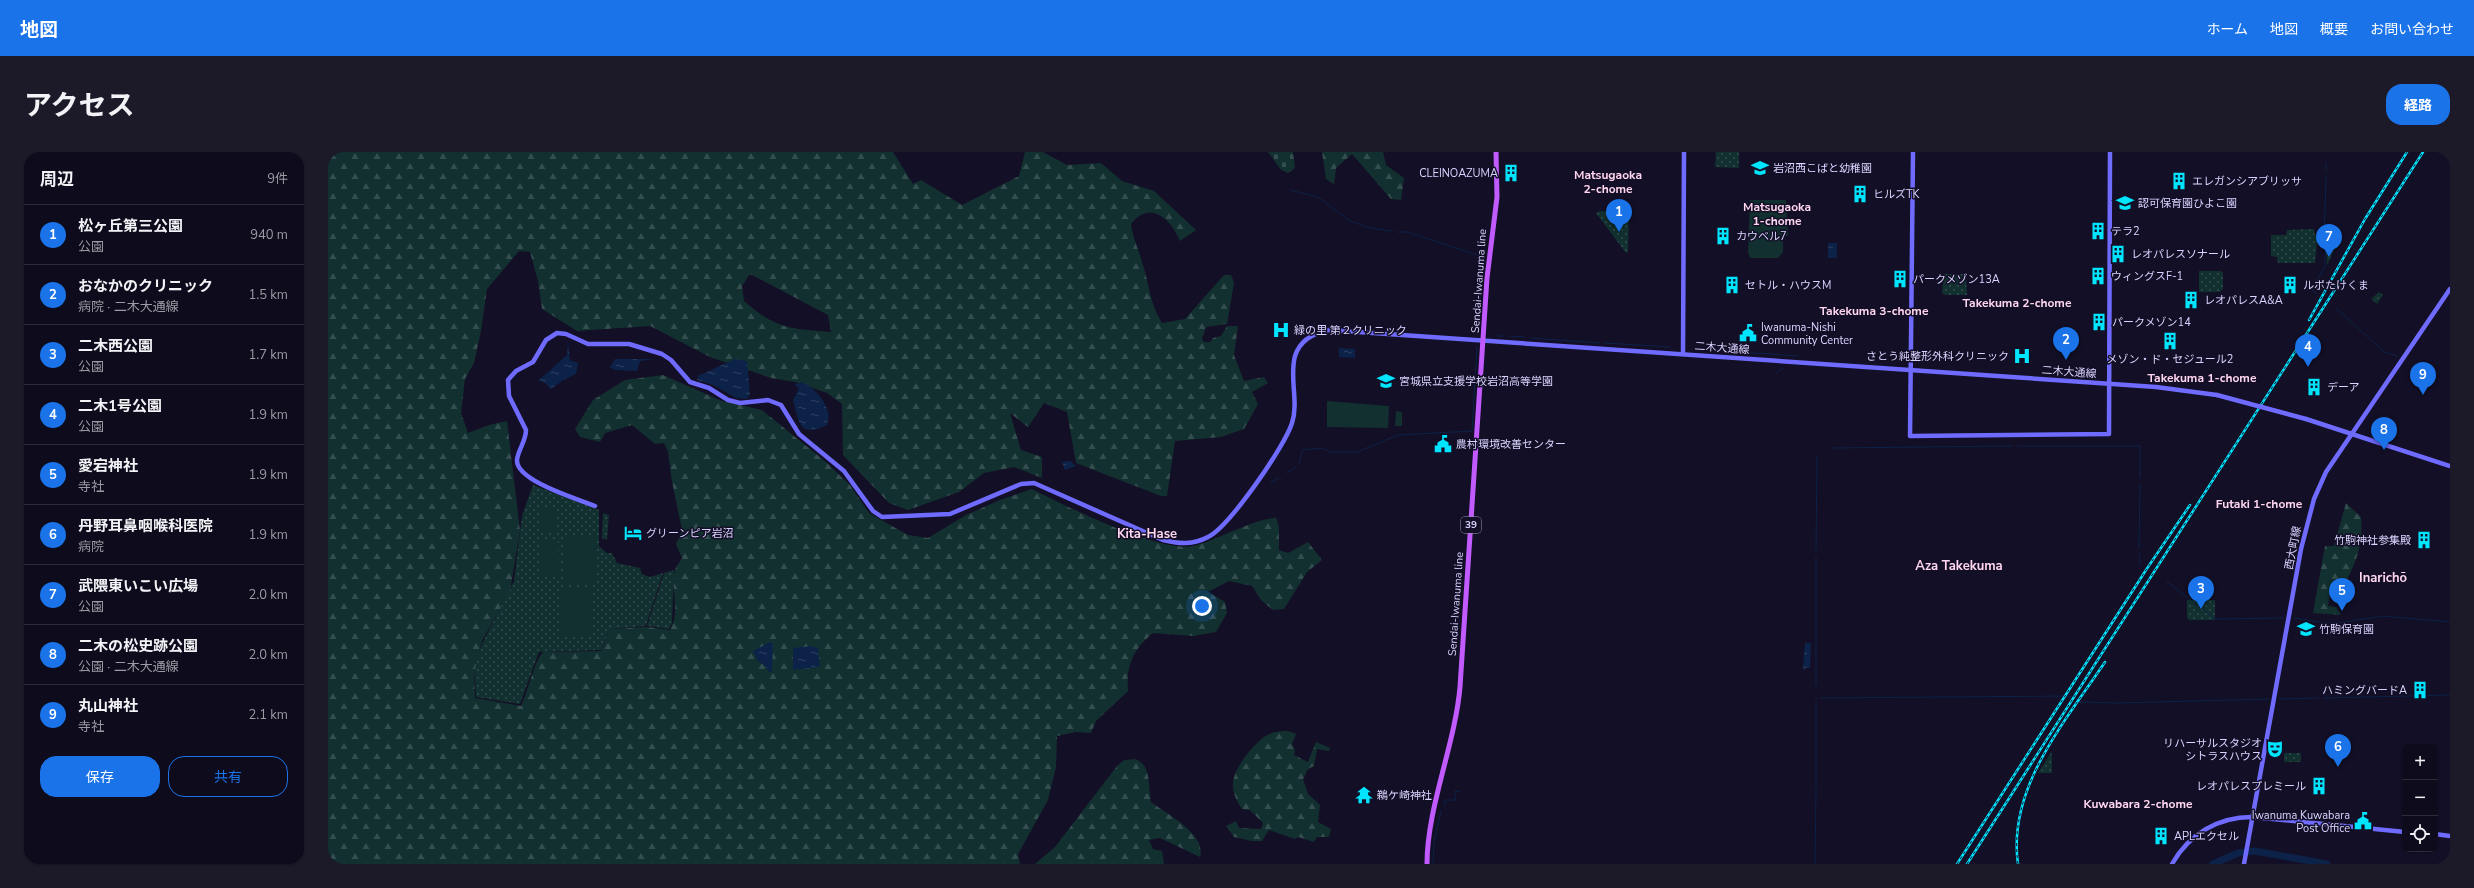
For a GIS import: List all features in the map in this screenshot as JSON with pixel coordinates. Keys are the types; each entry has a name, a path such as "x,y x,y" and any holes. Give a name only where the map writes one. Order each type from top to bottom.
{"main road":[{"name":"Sendai-Iwanuma line","path":"1427,864 1430,828 1458,710 1485,341 1489,255 1497,197 1496,152"}],"street":[{"path":"1683,354 1684,152"},
{"path":"1913,152 1910,436 2109,434 2110,152"},
{"name":"西大町線","path":"2244,864 2306,526 2322,480 2351,433 2450,289"},
{"name":"二木大通線","path":"595,506 532,480 520,471 518,466 518,455 526,436 526,430 510,396 508,380 516,372 533,362 546,340 557,333 566,334 588,344 630,344 662,354 671,360 690,382 709,388 734,402 768,400 777,403 784,408 799,434 844,471 873,511 882,517 950,514 1021,484 1034,483 1163,540 1180,543 1198,541 1217,531 1287,438 1294,411 1295,356 1300,346 1312,335 1330,330 2160,387 2216,395 2306,419 2450,466"},
{"path":"2172,864 2185,846 2204,830 2231,819 2252,817 2402,832"},
{"path":"2438,834 2450,836"}],"green space":[{"path":"328,152 893,152 913,184 921,180 962,205 1019,176 1025,152 1043,152 1067,165 1101,163 1122,181 1154,191 1196,230 1180,241 1166,219 1152,213 1145,213 1131,224 1152,301 1162,323 1185,319 1224,275 1231,275 1234,283 1227,324 1206,327 1202,339 1204,342 1210,342 1213,338 1221,336 1227,326 1238,326 1234,355 1244,381 1264,377 1268,383 1252,392 1258,404 1244,429 1221,437 1175,441 1167,496 1161,496 1076,463 1067,412 1044,403 1028,427 1010,413 1021,450 1042,457 1042,478 1014,467 984,473 959,492 908,510 889,503 843,455 842,404 827,393 795,382 771,378 710,357 650,326 577,331 542,309 538,281 530,252 519,251 487,289 481,331 474,363 465,379 461,413 468,433 489,425 507,421 520,531 510,591 482,641 474,673 475,698 521,706 534,670 543,652 601,651 610,629 647,627 670,630 675,615 675,570 682,558 676,544 682,530 672,482 668,452 664,443 655,444 632,425 605,433 600,442 580,437 575,429 593,400 625,380 663,375 722,401 762,410 826,462 850,485 869,513 908,535 928,538 966,515 1000,500 1032,489 1112,526 1158,542 1178,546 1193,546 1213,540 1257,522 1276,518 1279,526 1279,550 1288,553 1308,542 1322,560 1307,572 1284,609 1273,610 1262,601 1252,586 1229,581 1208,592 1225,602 1227,613 1216,632 1193,636 1153,633 1140,645 1132,659 1130,666 1128,674 1128,691 1096,721 1091,733 1076,732 1057,736 1056,767 1048,800 1018,854 1020,864 328,864","holes":["750,274 828,315 831,332 805,330 784,326 765,317 744,301 742,286"]},
{"path":"1268,152 1293,152 1295,168 1288,173 1281,170"},
{"path":"1322,152 1383,152 1386,165 1404,178 1401,200 1391,199 1352,154 1336,168 1334,184 1326,179"},
{"path":"1716,152 1739,152 1739,168 1715,167"},
{"path":"1750,200 1786,200 1788,236 1783,236 1783,252 1778,258 1750,258 1748,252"},
{"path":"1600,211 1629,212 1628,252 1626,253 1596,213"},
{"path":"2314,229 2315,235 2318,235 2315,263 2278,263 2277,257 2271,256 2271,235 2286,235 2287,230"},
{"path":"2326,249 2335,249 2327,265"},
{"path":"2199,271 2221,271 2223,273 2223,289 2220,292 2199,292"},
{"path":"1944,274 1966,274 1967,295 1945,295 1942,293"},
{"path":"2379,292 2383,295 2377,304 2371,299"},
{"path":"1327,401 1389,406 1388,428 1327,427"},
{"path":"1396,411 1402,412 1402,426 1395,426"},
{"path":"533,485 599,510 599,546 607,553 612,553 617,563 640,568 642,574 650,577 663,573 646,626 610,629 601,650 539,652 520,704 476,697 474,666 483,642 514,581 522,516"},
{"path":"2346,503 2361,517 2361,537 2356,560 2344,586 2331,585 2328,606 2336,607 2341,615 2313,613 2325,546 2334,546"},
{"path":"539,508 555,508 555,532 539,532"},
{"path":"603,513 609,515 607,540 602,538"},
{"path":"564,536 595,536 596,583 564,583"},
{"path":"540,540 558,540 559,575 540,575"},
{"path":"674,570 672,623 669,629 647,626 664,573"},
{"path":"593,588 593,636 561,637 561,589"},
{"path":"2187,600 2215,600 2215,620 2189,620 2187,618"},
{"path":"1288,731 1296,734 1292,744 1295,750 1294,755 1308,762 1316,742 1330,748 1329,751 1317,749 1314,766 1308,769 1303,779 1308,794 1320,805 1318,822 1331,829 1329,837 1317,837 1314,842 1298,837 1295,839 1269,830 1262,841 1252,841 1234,837 1226,826 1236,821 1239,828 1261,829 1263,823 1250,810 1242,809 1234,794 1234,777 1240,764 1254,746 1264,737 1275,732"},
{"path":"2052,751 2052,773 2038,773"},
{"path":"2284,753 2301,753 2301,762 2284,762"},
{"path":"1135,759 1144,766 1147,771 1151,802 1175,818 1191,832 1197,840 1200,848 1200,857 1160,838 1149,840 1153,849 1162,851 1164,864 1035,864 1055,847 1117,766 1124,760"}],"water":[{"path":"1828,243 1837,243 1837,258 1828,258"},
{"path":"568,341 570,360 578,363 576,374 563,380 551,389 544,382 538,381 567,355"},
{"path":"1339,348 1355,349 1355,358 1339,357"},
{"path":"615,359 655,359 640,361 637,371 614,370 610,367"},
{"path":"735,359 747,361 750,394 747,399 736,398 713,385 697,380 698,376"},
{"path":"802,382 818,394 826,406 829,419 827,425 811,430 806,429 799,422 793,400 799,388 794,385"},
{"path":"1070,461 1076,466 1065,470 1062,462"},
{"path":"770,642 773,644 772,671 769,672 765,666 758,661 753,651"},
{"path":"1805,643 1811,643 1810,668 1805,668 1805,671 1803,668"},
{"path":"811,646 818,648 820,667 793,670 793,648"}],"waterway":[{"path":"2326,163 2326,170"},
{"path":"2324,243 2326,176"},
{"path":"1290,190 1318,197 1350,221 1370,228 1392,231"},
{"path":"1398,232 1407,232 1483,257 1478,334"},
{"path":"2317,294 2312,290 2325,266 2325,252"},
{"path":"2336,308 2384,352 2397,356"},
{"path":"1498,336 1503,336"},
{"path":"1509,336 1524,337"},
{"path":"1531,338 1600,343"},
{"path":"1605,343 1669,347"},
{"path":"1299,463 1303,450 1322,448 1331,452 1357,452 1398,435 1472,431 1477,347"},
{"path":"1698,349 1726,351"},
{"path":"1738,352 1799,356"},
{"path":"1775,374 1783,368"},
{"path":"1833,448 2012,446"},
{"path":"2017,446 2140,446 2140,478"},
{"path":"1816,550 1817,456"},
{"path":"1287,473 1296,467"},
{"path":"1270,483 1279,478"},
{"path":"2139,548 2140,484"},
{"path":"2139,553 2140,564 2142,566"},
{"path":"1816,557 1816,685"},
{"path":"2166,581 2215,619 2284,618"},
{"path":"2294,618 2325,623 2345,622 2382,616 2450,622"},
{"path":"2324,698 2450,695"},
{"path":"1821,698 2069,696 2081,702 2118,703 2269,699"},
{"path":"2279,699 2319,698"},
{"path":"1816,702 1816,788"},
{"path":"1445,806 1445,800 1455,800 1455,791 1460,792"},
{"path":"1815,864 1816,791"},
{"path":"1433,864 1434,842 1441,811"},
{"path":"2213,864 2238,853 2255,851 2327,864"}],"railway":[{"path":"2309,320 2365,219 2407,152"},
{"path":"1967,864 2423,152"},
{"path":"1957,864 2146,570 2190,505"},
{"path":"2018,864 2017,836 2021,809 2030,783 2042,757 2057,732 2105,662"}],"place":[{"name":"岩沼西こばと幼稚園","path":"1760,168"},
{"name":"CLEINOAZUMA","path":"1511,173"},
{"name":"エレガンシアブリッサ","path":"2179,181"},
{"name":"ヒルズTK","path":"1860,194"},
{"name":"認可保育園ひよこ園","path":"2125,203"},
{"name":"テラ2","path":"2098,231"},
{"name":"松ヶ丘第三公園","path":"1619,232"},
{"name":"カウベル7","path":"1723,236"},
{"name":"レオパレスソナール","path":"2118,254"},
{"name":"武隈東いこい広場","path":"2329,257"},
{"name":"ウィングスF-1","path":"2098,276"},
{"name":"パークメゾン13A","path":"1900,279"},
{"name":"セトル・ハウスM","path":"1732,285"},
{"name":"ルポたけくま","path":"2290,285"},
{"name":"レオパレスA&A","path":"2191,300"},
{"name":"パークメゾン14","path":"2099,322"},
{"name":"緑の里 第２クリニック","path":"1281,330"},
{"name":"Iwanuma-Nishi Community Center","path":"1748,333"},
{"name":"メゾン・ド・セジュール2","path":"2170,341"},
{"name":"さとう純整形外科クリニック","path":"2022,356"},
{"name":"おなかのクリニック","path":"2066,360"},
{"name":"二木1号公園","path":"2308,367"},
{"name":"宮城県立支援学校岩沼高等学園","path":"1386,381"},
{"name":"デーア","path":"2314,387"},
{"name":"丸山神社","path":"2423,395"},
{"name":"農村環境改善センター","path":"1443,444"},
{"name":"二木の松史跡公園","path":"2384,450"},
{"name":"グリーンピア岩沼","path":"633,533"},
{"name":"竹駒神社参集殿","path":"2424,540"},
{"name":"二木西公園","path":"2201,609"},
{"name":"愛宕神社","path":"2342,611"},
{"name":"竹駒保育園","path":"2306,629"},
{"name":"ハミングバードA","path":"2420,690"},
{"name":"リハーサルスタジオ シトラスハウス","path":"2275,749"},
{"name":"丹野耳鼻咽喉科医院","path":"2338,767"},
{"name":"レオパレスプレミール","path":"2319,786"},
{"name":"鵜ケ崎神社","path":"1364,795"},
{"name":"Iwanuma Kuwabara Post Office","path":"2363,821"},
{"name":"APLエクセル","path":"2161,836"}],"district":[{"name":"Matsugaoka 2-chome","path":"1608,182"},
{"name":"Matsugaoka 1-chome","path":"1777,214"},
{"name":"Takekuma 2-chome","path":"2017,303"},
{"name":"Takekuma 3-chome","path":"1874,311"},
{"name":"Takekuma 1-chome","path":"2202,378"},
{"name":"Futaki 1-chome","path":"2259,504"},
{"name":"Kita-Hase","path":"1147,534"},
{"name":"Aza Takekuma","path":"1959,566"},
{"name":"Inarichō","path":"2383,578"},
{"name":"Kuwabara 2-chome","path":"2138,804"}]}
